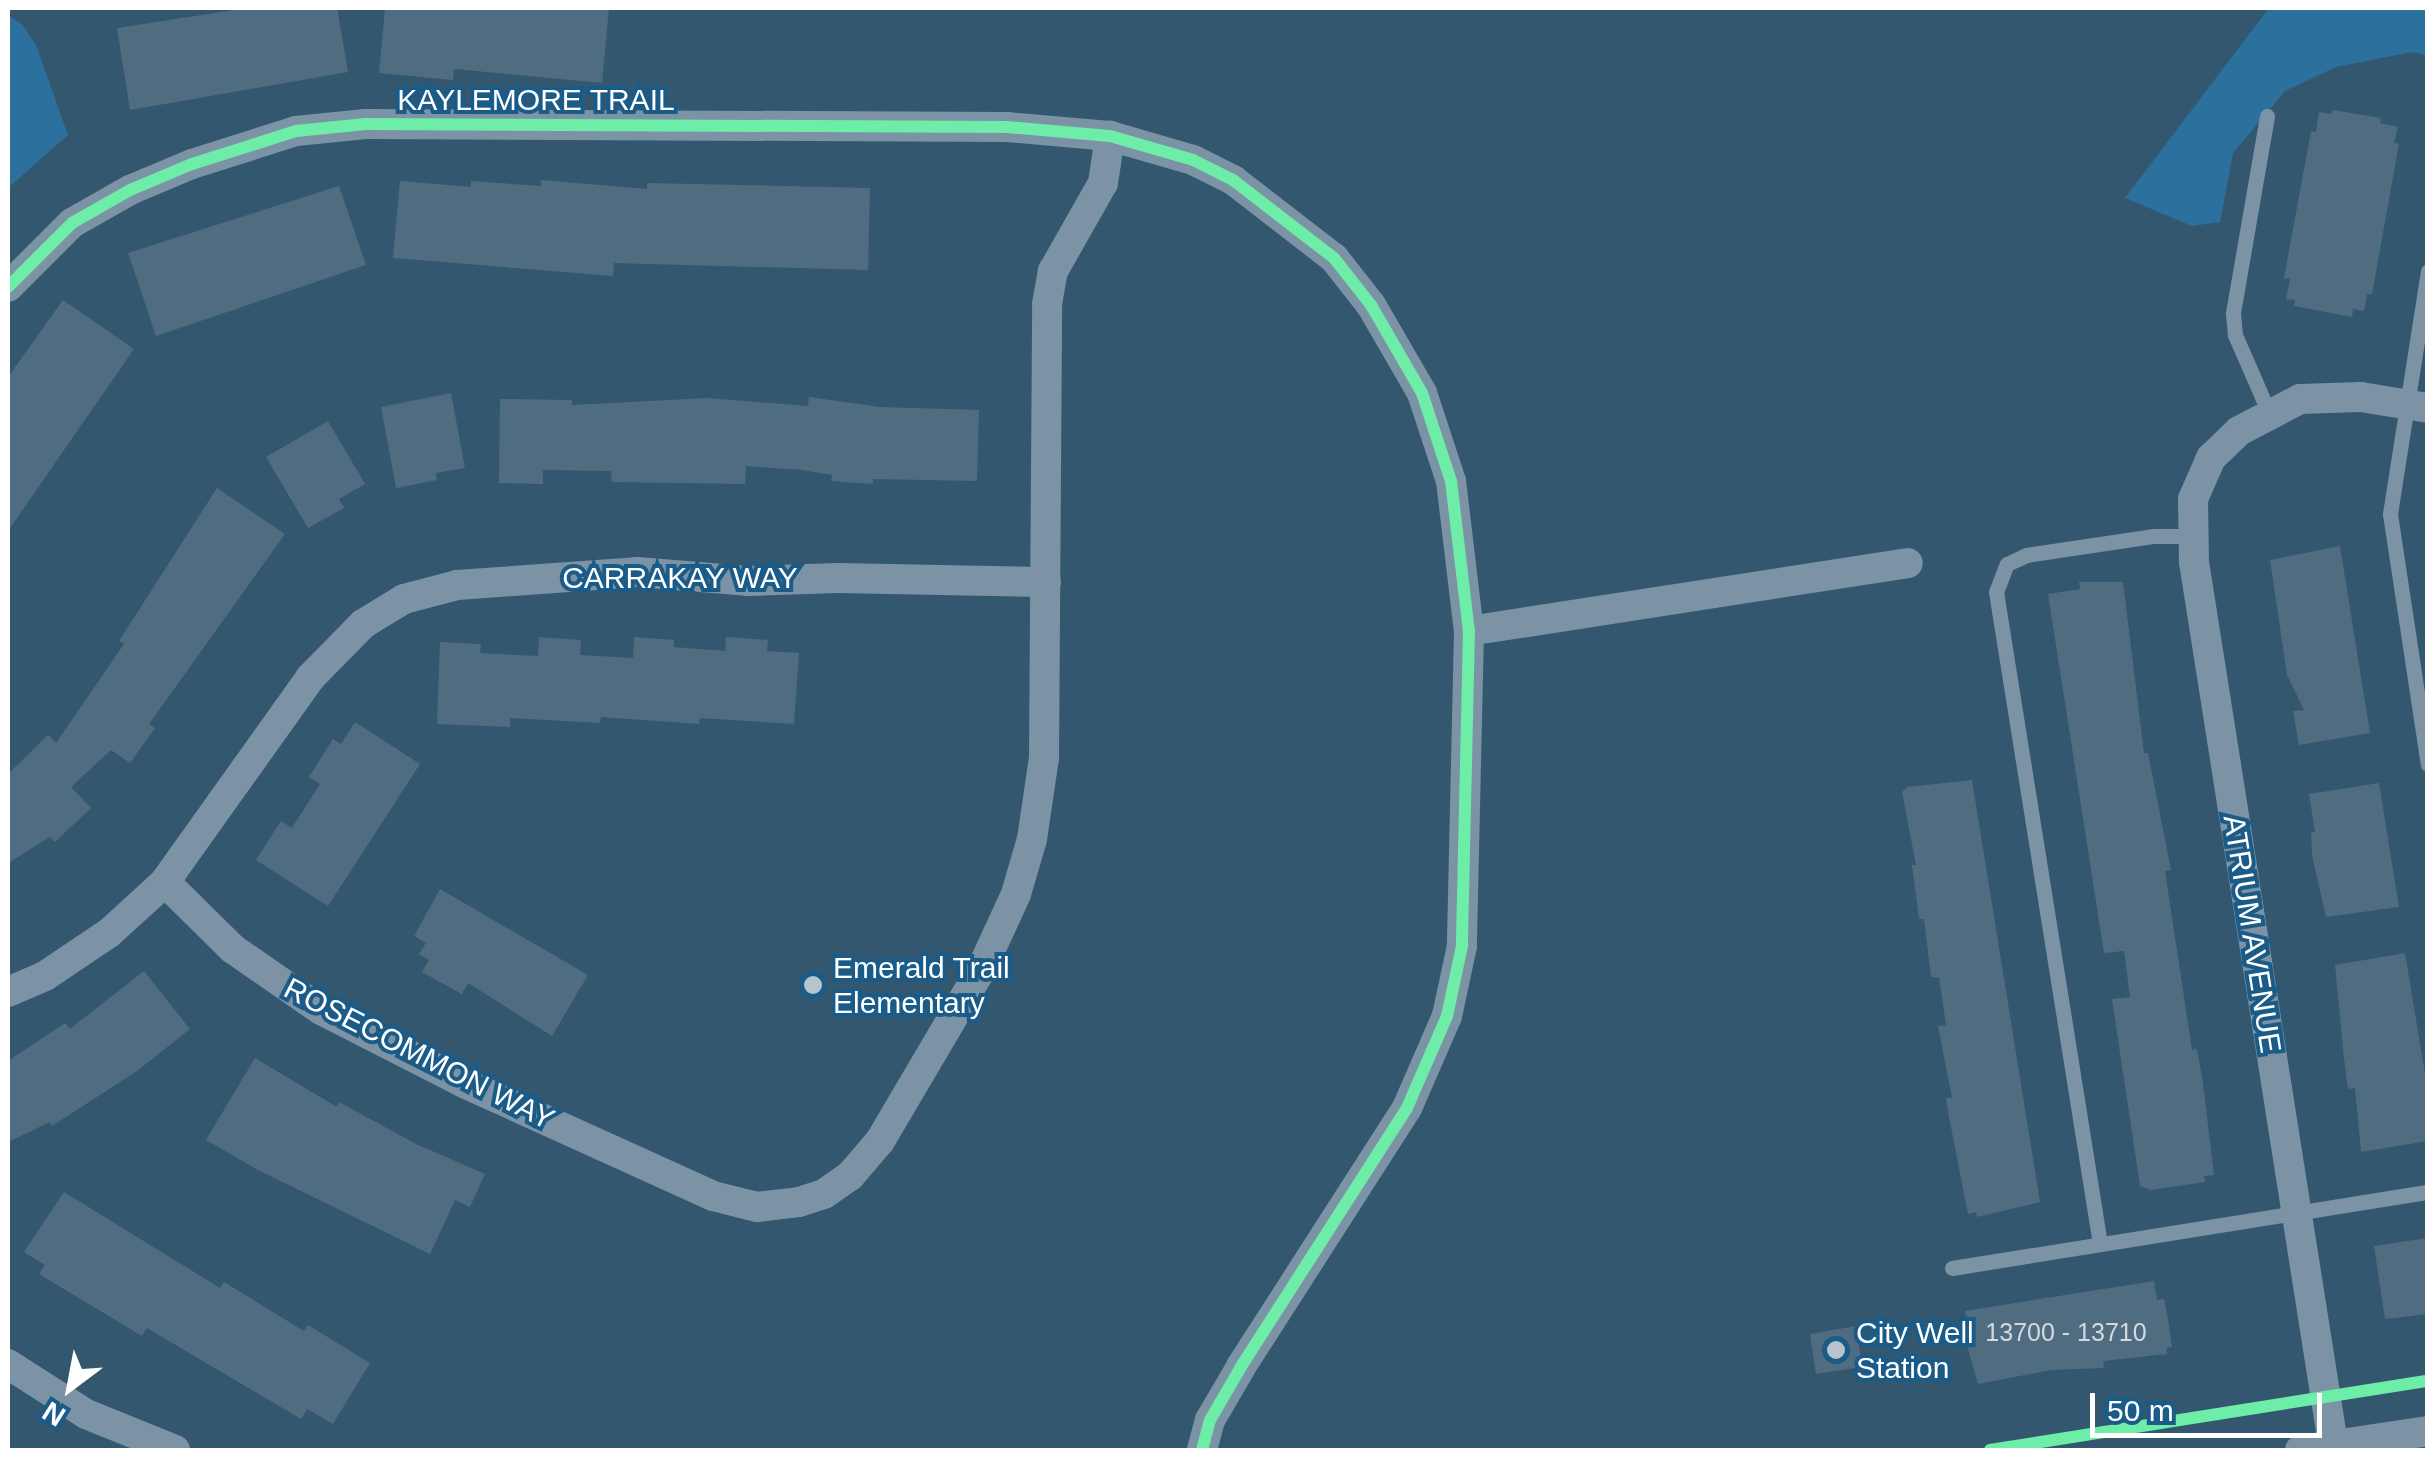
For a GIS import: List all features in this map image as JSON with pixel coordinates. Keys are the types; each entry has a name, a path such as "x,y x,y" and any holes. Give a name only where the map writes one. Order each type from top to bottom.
{"street":[{"name":"KAYLEMORE TRAIL","path":"8,288 72,223 130,190 192,164 296,131 366,124 968,127 1110,136 1193,160 1233,180 1334,258 1371,305 1422,393 1451,481 1469,631 1462,946 1447,1016 1406,1108 1233,1380 1210,1420 1202,1450"},
{"name":"ROSECOMMON WAY","path":"165,882 233,950 282,987 464,1083 713,1196 757,1208 824,1194 850,1176 880,1142 982,968 1022,876 1044,758 1046,304 1052,271 1103,184 1110,136"},
{"name":"ATRIUM AVENUE","path":"2333,1448 2191,536 2193,499 2211,458 2239,432 2300,399 2362,396 2417,407"},
{"path":"1469,631 1908,563"},
{"name":"CARRAKAY WAY","path":"8,992 45,976 109,933 165,882 310,678 363,624 404,599 457,585 637,572 748,581 838,578 1046,582"},
{"path":"8,1364 86,1414 175,1450"},
{"path":"2300,1450 2428,1431"}],"lane":[{"path":"2268,116 2232,313 2234,336 2269,413"},
{"path":"2428,271 2417,407 2390,529 2428,764"},
{"path":"2100,1244 1996,592 2007,564 2026,555 2152,536 2191,536"},
{"path":"1952,1268 2428,1192"}],"shaded area":[{"path":"2269,8 2427,8 2427,55 2412,52 2336,67 2285,91 2233,153 2220,222 2192,226 2125,198"},
{"path":"8,15 22,24 36,45 68,135 8,188"}],"building":[{"path":"247,8 337,8 348,72 130,110 117,28"},
{"path":"385,8 609,8 602,83 454,69 453,80 379,73"},
{"path":"2333,110 2381,118 2380,123 2398,127 2394,143 2399,144 2372,294 2367,294 2364,311 2353,309 2352,317 2294,306 2295,300 2286,299 2290,279 2284,278 2311,131 2316,132 2319,112 2332,114"},
{"path":"541,180 647,189 647,183 870,188 868,270 614,263 613,276 393,258 400,181 471,187 471,181 541,186"},
{"path":"339,186 366,265 156,336 128,253"},
{"path":"63,300 134,349 8,531 8,377"},
{"path":"451,393 465,468 436,473 437,480 396,488 381,407"},
{"path":"809,397 880,407 979,410 977,481 873,479 873,484 831,481 832,475 802,470 746,466 745,484 612,482 611,471 543,470 543,484 499,483 500,399 572,400 572,405 707,398 808,406"},
{"path":"328,421 365,484 339,499 344,508 308,528 266,457"},
{"path":"217,488 285,534 149,724 155,728 130,763 111,750 71,787 91,808 55,842 50,837 8,863 8,774 48,735 56,743 124,644 119,641"},
{"path":"2340,546 2370,733 2299,745 2293,711 2304,710 2287,675 2270,560"},
{"path":"2079,582 2123,582 2144,753 2148,753 2171,870 2165,871 2192,1050 2197,1049 2203,1083 2214,1175 2204,1176 2205,1182 2151,1190 2140,1186 2112,999 2130,997 2124,951 2104,953 2048,594 2080,589"},
{"path":"539,637 581,640 580,655 633,658 634,637 674,640 674,647 725,651 726,637 768,640 767,651 799,653 794,724 700,718 699,724 601,717 600,723 510,718 510,727 437,724 440,642 481,644 480,653 538,656"},
{"path":"355,722 420,764 328,906 256,860 281,821 292,828 320,784 309,777 333,739 341,744"},
{"path":"1972,780 2040,1202 1977,1217 1976,1212 1968,1214 1949,1117 1946,1098 1952,1098 1938,1026 1946,1025 1939,978 1931,977 1924,919 1919,919 1912,865 1916,865 1902,792 1907,787"},
{"path":"2379,783 2399,907 2326,917 2312,855 2311,833 2315,832 2309,794"},
{"path":"440,889 588,975 552,1036 468,983 462,994 422,972 429,960 419,954 426,943 414,936"},
{"path":"2405,953 2428,1092 2428,1141 2361,1152 2355,1088 2348,1089 2335,965"},
{"path":"144,971 190,1029 137,1071 52,1126 50,1122 8,1142 8,1061 65,1023 70,1029"},
{"path":"255,1058 337,1107 339,1102 416,1144 485,1174 470,1207 455,1200 430,1254 258,1170 206,1140"},
{"path":"64,1192 220,1288 224,1282 304,1331 308,1325 370,1363 333,1424 307,1409 301,1419 147,1328 142,1336 39,1274 45,1265 24,1252"},
{"path":"2428,1238 2428,1314 2385,1319 2374,1246"},
{"path":"2154,1281 2157,1300 2164,1299 2168,1319 2172,1347 2166,1348 2167,1354 2103,1361 2104,1368 2051,1370 1978,1384 1967,1346 1972,1345 1965,1311"},
{"name":"City Well Station","path":"1856,1326 1862,1367 1816,1374 1810,1334"}],"cycle path":[{"path":"8,287 72,223 130,190 192,164 296,131 366,124 1007,127 1110,136 1193,160 1233,180 1334,258 1371,305 1422,393 1451,481 1469,631 1462,946 1447,1016 1407,1108 1241,1367 1210,1420 1202,1450"},
{"path":"1990,1450 2428,1381"}],"place":[{"name":"Emerald Trail Elementary","path":"813,985"},
{"name":"City Well Station","path":"1836,1350"}]}
